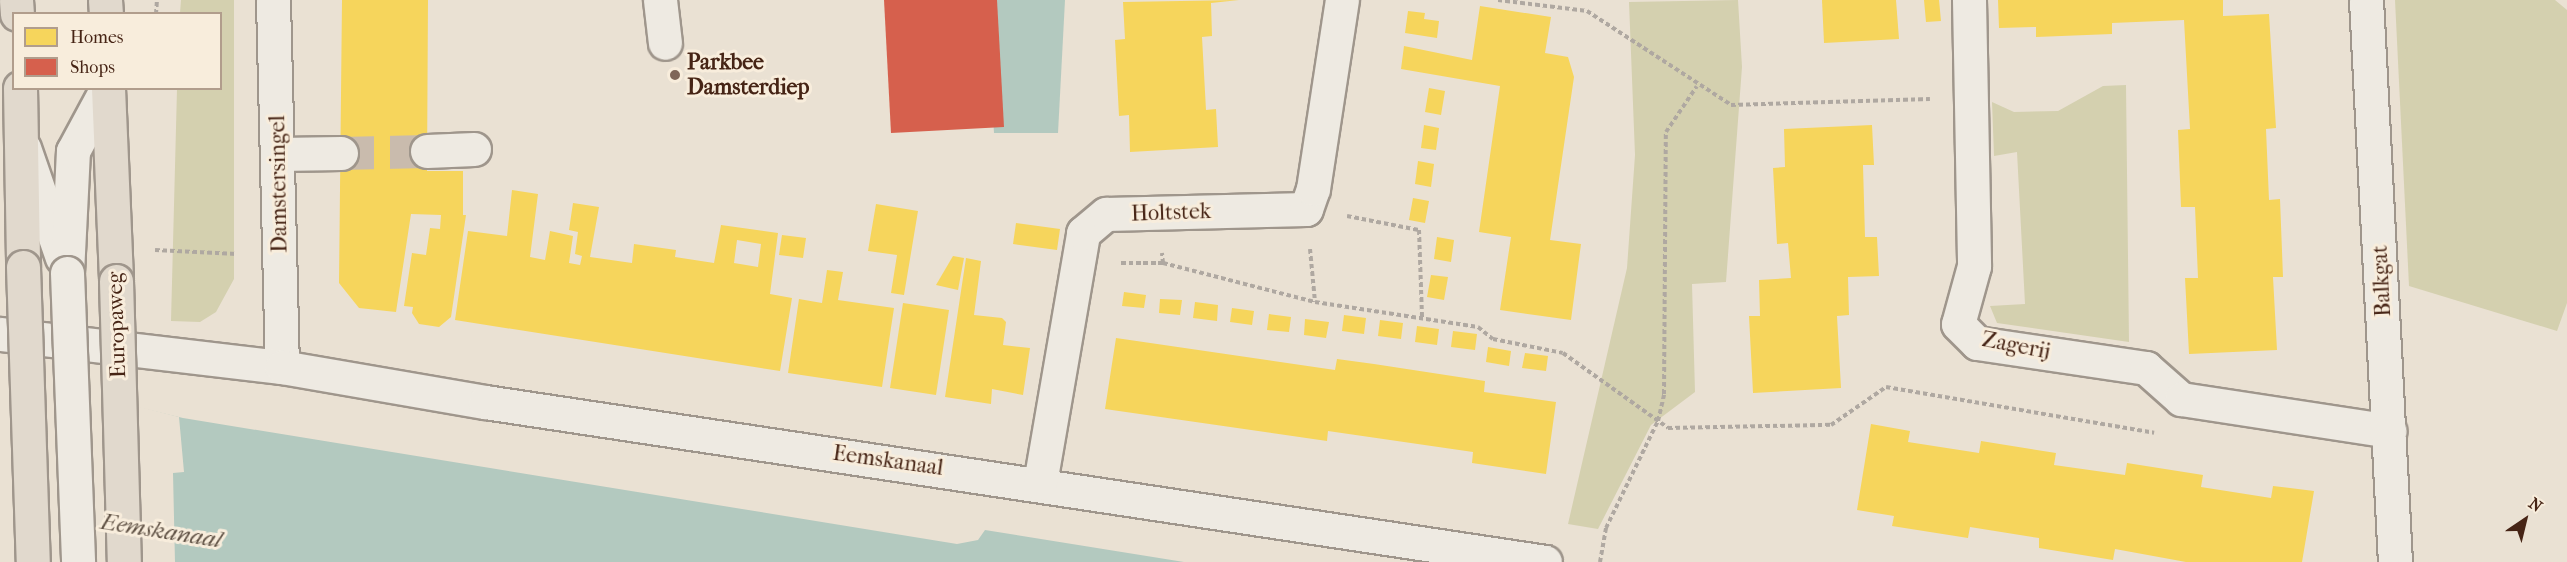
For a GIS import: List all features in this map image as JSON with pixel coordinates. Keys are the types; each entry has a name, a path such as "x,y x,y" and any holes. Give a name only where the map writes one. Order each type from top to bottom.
{"main road":[{"name":"Europaweg","path":"20,90 23,267 33,562"},
{"name":"Europaweg","path":"107,90 116,281 124,562"}],"street":[{"name":"Damstersingel","path":"273,0 279,154 282,367"},
{"path":"660,0 664,43"},
{"path":"1306,208 1313,189 1342,0"},
{"name":"Zagerij","path":"1969,0 1974,266 1958,324 1977,343 2146,368 2181,399 2390,431"},
{"name":"Balkgat","path":"2366,0 2395,562"},
{"name":"Europaweg","path":"78,562 67,273 73,151 106,90"},
{"name":"Europaweg","path":"22,144 67,273"},
{"path":"427,151 474,149"},
{"path":"279,154 341,153"},
{"name":"Holtstek","path":"1041,483 1083,233 1106,214 1306,208"},
{"name":"Eemskanaal","path":"0,334 282,367 485,402 1041,483 1545,562"}],"path":[{"path":"1497,0 1587,11 1697,86 1731,105 1970,98"},
{"path":"1600,562 1606,528 1658,421 1664,394 1666,132 1697,86"},
{"path":"1315,302 1306,208 1419,230 1422,318"},
{"path":"1160,213 1163,263"},
{"path":"146,250 280,256"},
{"path":"1119,274 1121,262 1163,263 1315,302 1478,327 1493,339 1563,353 1668,428 1831,425 1886,387 2157,433"}],"shaded area":[{"path":"181,0 234,0 234,279 216,312 200,322 171,321 177,90 222,90 222,12 180,12"},
{"path":"1738,0 1742,67 1726,282 1692,284 1695,392 1651,425 1598,529 1568,524 1627,268 1635,155 1629,2"},
{"path":"2395,0 2555,0 2567,10 2567,303 2557,331 2409,286"},
{"path":"2126,85 2129,342 1997,323 1990,306 2025,304 2017,152 1994,156 1992,102 2014,112 2058,111 2103,86"}],"water":[{"path":"986,0 1065,0 1058,133 994,133"},
{"path":"0,374 183,418 957,544 978,540 985,530 1184,562 0,562"}],"pier":[{"path":"0,371 179,417 184,472 173,473 175,562 0,562"}],"building: Homes":[{"path":"342,0 428,0 427,171 463,171 463,215 466,215 451,317 439,327 419,324 412,313 413,307 404,306 412,253 426,255 430,228 440,229 441,215 411,214 396,312 359,308 339,283"},
{"path":"1239,0 1211,3 1212,36 1202,37 1206,110 1216,109 1218,147 1130,152 1129,115 1119,116 1115,40 1125,39 1123,2"},
{"path":"1822,0 1896,0 1899,39 1824,43"},
{"path":"1924,0 1939,0 1941,21 1926,22"},
{"path":"1998,0 2223,0 2223,16 2269,14 2276,128 2266,129 2269,200 2280,199 2283,277 2273,277 2277,350 2189,354 2185,278 2198,278 2195,207 2181,207 2178,130 2190,129 2184,20 2112,23 2112,34 2036,37 2036,27 1999,28"},
{"path":"1480,6 1551,17 1545,53 1568,57 1574,77 1550,240 1581,244 1571,320 1500,310 1511,237 1479,232 1500,86 1401,69 1404,46 1472,60"},
{"path":"1408,11 1425,13 1424,19 1439,21 1437,38 1405,33"},
{"path":"1429,88 1445,91 1441,115 1425,112"},
{"path":"1424,125 1439,128 1436,150 1421,148"},
{"path":"1872,125 1874,165 1863,165 1865,237 1877,237 1879,276 1848,277 1849,315 1837,316 1841,388 1753,393 1749,316 1760,316 1759,280 1791,278 1788,243 1777,244 1773,168 1785,167 1784,129"},
{"path":"1418,161 1434,164 1431,187 1415,184"},
{"path":"512,190 538,194 530,257 545,260 550,231 573,236 569,263 580,265 582,256 575,254 578,232 569,230 573,203 599,207 590,257 632,263 634,244 676,250 675,257 714,263 721,225 778,233 770,294 792,298 780,371 455,320 468,231 507,236","holes":["737,240 761,244 758,267 734,263"]},
{"path":"1413,198 1429,201 1425,223 1409,220"},
{"path":"876,204 918,211 904,295 891,293 897,255 868,251"},
{"path":"1016,223 1060,229 1057,250 1013,244"},
{"path":"782,235 806,238 803,258 779,255"},
{"path":"1437,237 1454,240 1451,262 1434,259"},
{"path":"953,256 964,258 958,290 936,285"},
{"path":"966,258 981,261 974,315 1002,318 1006,322 1003,345 1030,348 1023,395 992,389 991,404 945,397"},
{"path":"827,270 843,272 838,300 894,308 882,387 788,373 799,299 822,303"},
{"path":"1431,275 1448,277 1444,300 1427,297"},
{"path":"1124,292 1146,295 1144,308 1122,306"},
{"path":"1160,299 1182,300 1180,315 1159,313"},
{"path":"1195,302 1218,305 1217,321 1193,318"},
{"path":"903,303 949,310 936,395 890,388"},
{"path":"1232,308 1254,311 1252,325 1230,322"},
{"path":"1269,314 1291,317 1289,332 1267,330"},
{"path":"1344,315 1366,318 1364,334 1342,331"},
{"path":"1305,319 1329,322 1326,338 1304,335"},
{"path":"1380,320 1403,323 1401,339 1378,336"},
{"path":"1417,326 1439,329 1437,345 1415,342"},
{"path":"1453,331 1477,334 1475,350 1451,347"},
{"path":"1116,338 1335,370 1337,359 1374,364 1485,381 1484,392 1556,402 1546,474 1472,463 1473,452 1328,431 1327,441 1105,409"},
{"path":"1488,347 1511,351 1509,366 1486,362"},
{"path":"1525,353 1548,356 1546,371 1522,368"},
{"path":"1871,424 1910,431 1908,442 1979,453 1981,441 2056,453 2054,465 2125,475 2127,463 2203,475 2201,487 2271,498 2273,486 2314,491 2302,562 2186,562 2115,549 2113,560 2039,548 2039,538 1970,527 1968,538 1892,526 1894,516 1857,510"}],"building: Shops":[{"path":"884,0 997,0 1004,127 891,133"}],"tunnel":[{"path":"341,153 427,151"}],"place":[{"name":"Parkbee Damsterdiep","path":"675,75"}]}
